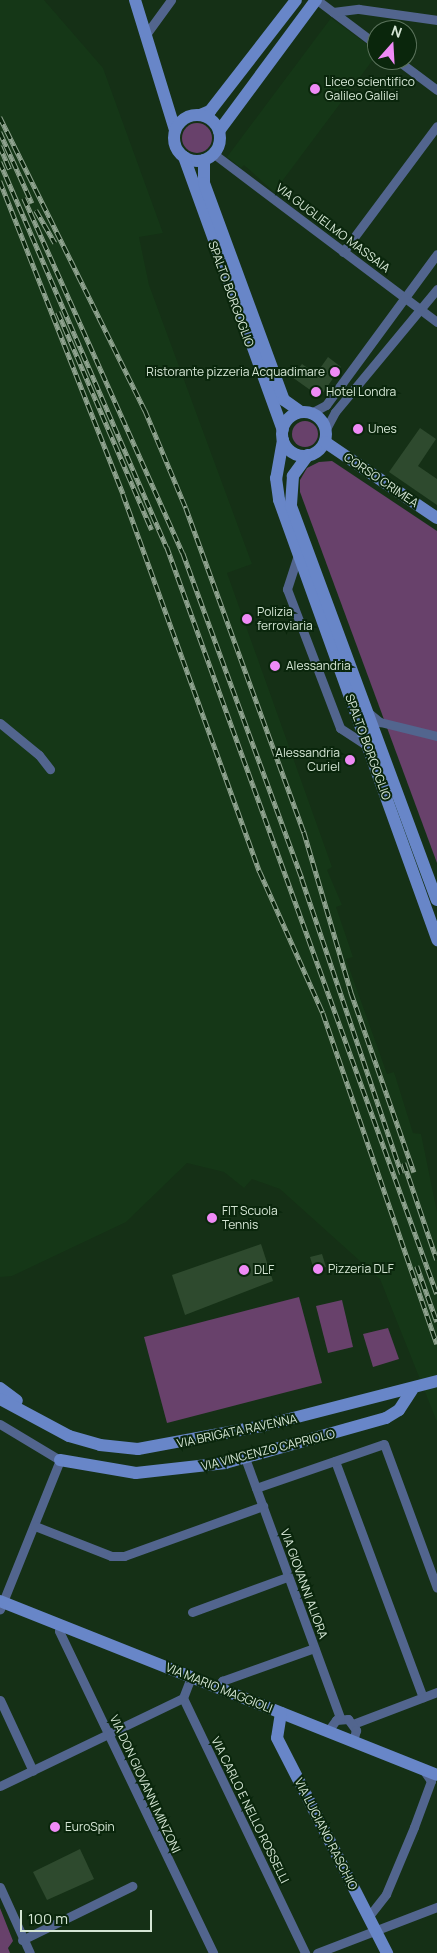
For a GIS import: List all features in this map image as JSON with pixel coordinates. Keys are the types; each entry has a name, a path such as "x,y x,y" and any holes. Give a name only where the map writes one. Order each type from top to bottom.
{"main road":[{"path":"135,0 164,90 176,111 212,120 219,131"},
{"path":"175,130 195,116 210,111 296,0"},
{"name":"SPALTO BORGOGLIO","path":"306,412 290,408 283,397 204,183 209,157 220,143 219,131 316,0"},
{"name":"SPALTO BORGOGLIO","path":"164,90 175,130 176,148 184,157 283,435 276,489 298,552 297,569 368,747 437,940"},
{"path":"184,157 209,157"},
{"path":"306,412 326,429 324,442 308,455 292,452 283,435 290,417 306,412"},
{"name":"CORSO CRIMEA","path":"324,442 437,518"},
{"name":"SPALTO BORGOGLIO","path":"308,455 295,471 289,498 356,688 437,900"},
{"name":"VIA BRIGATA RAVENNA","path":"38,1419 88,1443 149,1448 412,1390 437,1381"},
{"path":"0,1388 38,1419"},
{"name":"VIA VINCENZO CAPRIOLO","path":"60,1460 136,1473 245,1458 386,1418 399,1410 412,1390"},
{"path":"0,1399 38,1419"},
{"name":"VIA MARIO MAGGIOLI","path":"1,1604 61,1625 353,1741 411,1765 434,1778"},
{"name":"VIA LUCIANO RASCHIO","path":"281,1713 277,1738 387,1953"}],"street":[{"path":"146,33 171,0"},
{"path":"316,0 367,38"},
{"path":"333,12 360,9 437,20"},
{"path":"410,70 437,90"},
{"path":"343,252 437,126"},
{"name":"VIA GUGLIELMO MASSAIA","path":"209,157 343,252 437,322"},
{"path":"306,412 326,405 437,254"},
{"path":"326,429 335,412 437,289"},
{"path":"316,576 297,569 288,589 340,728 368,747"},
{"path":"356,688 374,720 437,736"},
{"path":"0,723 39,755 50,769"},
{"name":"VIA VINCENZO CAPRIOLO","path":"0,1424 60,1460"},
{"path":"256,1488 384,1444 437,1588"},
{"name":"VIA GIOVANNI ALIORA","path":"245,1458 340,1718"},
{"path":"1,1604 35,1526 60,1460"},
{"path":"335,1461 423,1697"},
{"path":"35,1526 111,1556 124,1556 262,1506"},
{"path":"192,1612 287,1577"},
{"name":"VIA DON GIOVANNI MINZONI","path":"61,1625 59,1631 213,1953"},
{"path":"219,1688 222,1681 314,1648"},
{"path":"0,1786 108,1736 183,1698 191,1677"},
{"path":"328,1732 340,1718 353,1724 437,1692"},
{"name":"VIA CARLO E NELLO ROSSELLI","path":"183,1698 305,1953"},
{"path":"0,1700 33,1771"},
{"path":"353,1724 353,1741"},
{"path":"369,1916 386,1894 434,1778"},
{"path":"22,1940 132,1886"},
{"path":"0,1887 22,1940 30,1953"},
{"path":"317,1953 375,1928 437,1907"}],"shaded area":[{"path":"0,0 44,0 103,68 163,233 139,237 149,285 252,564 227,573 332,867 327,870 342,905 336,907 353,957 346,959 387,1074 394,1072 413,1133 421,1134 437,1212 437,1422 380,1279 280,1189 252,1179 244,1188 224,1172 187,1163 126,1222 12,1276 0,1277"},
{"name":"Liceo scientifico Galileo Galilei","path":"331,18 367,44 367,68 274,192 244,165 241,168 227,157"},
{"path":"197,123 203,124 211,132 211,144 203,152 197,153 191,152 183,144 182,138 183,132 191,124"},
{"path":"305,421 314,425 318,434 314,443 305,447 296,443 292,434 296,425"},
{"path":"332,461 437,531 437,863 300,492 300,480 307,468 319,462"},
{"path":"299,1297 322,1383 167,1423 144,1337"},
{"path":"342,1300 353,1347 328,1353 316,1306"},
{"path":"388,1328 399,1359 373,1367 363,1334"},
{"path":"0,1908 13,1941 8,1948 10,1953 0,1953"}],"building":[{"name":"Hotel Londra","path":"328,357 341,367 320,397 292,377 302,364 316,374"},
{"path":"420,428 436,439 418,466 437,479 437,505 389,472"},
{"path":"261,1244 273,1281 185,1315 172,1275"},
{"name":"DLF","path":"322,1254 326,1267 314,1270 310,1257"},
{"path":"80,1849 94,1879 47,1900 33,1872"}],"railway":[{"path":"0,117 145,410 186,508 304,832 351,992 414,1172"},
{"path":"0,132 32,203"},
{"path":"0,146 10,169"},
{"path":"0,162 167,547 437,1294"},
{"path":"0,181 123,494 260,872 323,1013 437,1344"},
{"path":"24,198 183,553 302,879 402,1174"},
{"path":"36,210 55,243"},
{"path":"58,312 152,530"},
{"path":"404,1163 437,1260"},
{"path":"417,1266 437,1322"}],"place":[{"name":"Liceo scientifico Galileo Galilei","path":"315,89"},
{"name":"Ristorante pizzeria Acquadimare","path":"335,372"},
{"name":"Hotel Londra","path":"316,392"},
{"name":"Unes","path":"358,429"},
{"name":"Polizia ferroviaria","path":"247,619"},
{"name":"Alessandria","path":"275,666"},
{"name":"Alessandria Curiel","path":"350,760"},
{"name":"FIT Scuola Tennis","path":"212,1218"},
{"name":"Pizzeria DLF","path":"318,1269"},
{"name":"DLF","path":"244,1270"},
{"name":"EuroSpin","path":"55,1827"}]}
